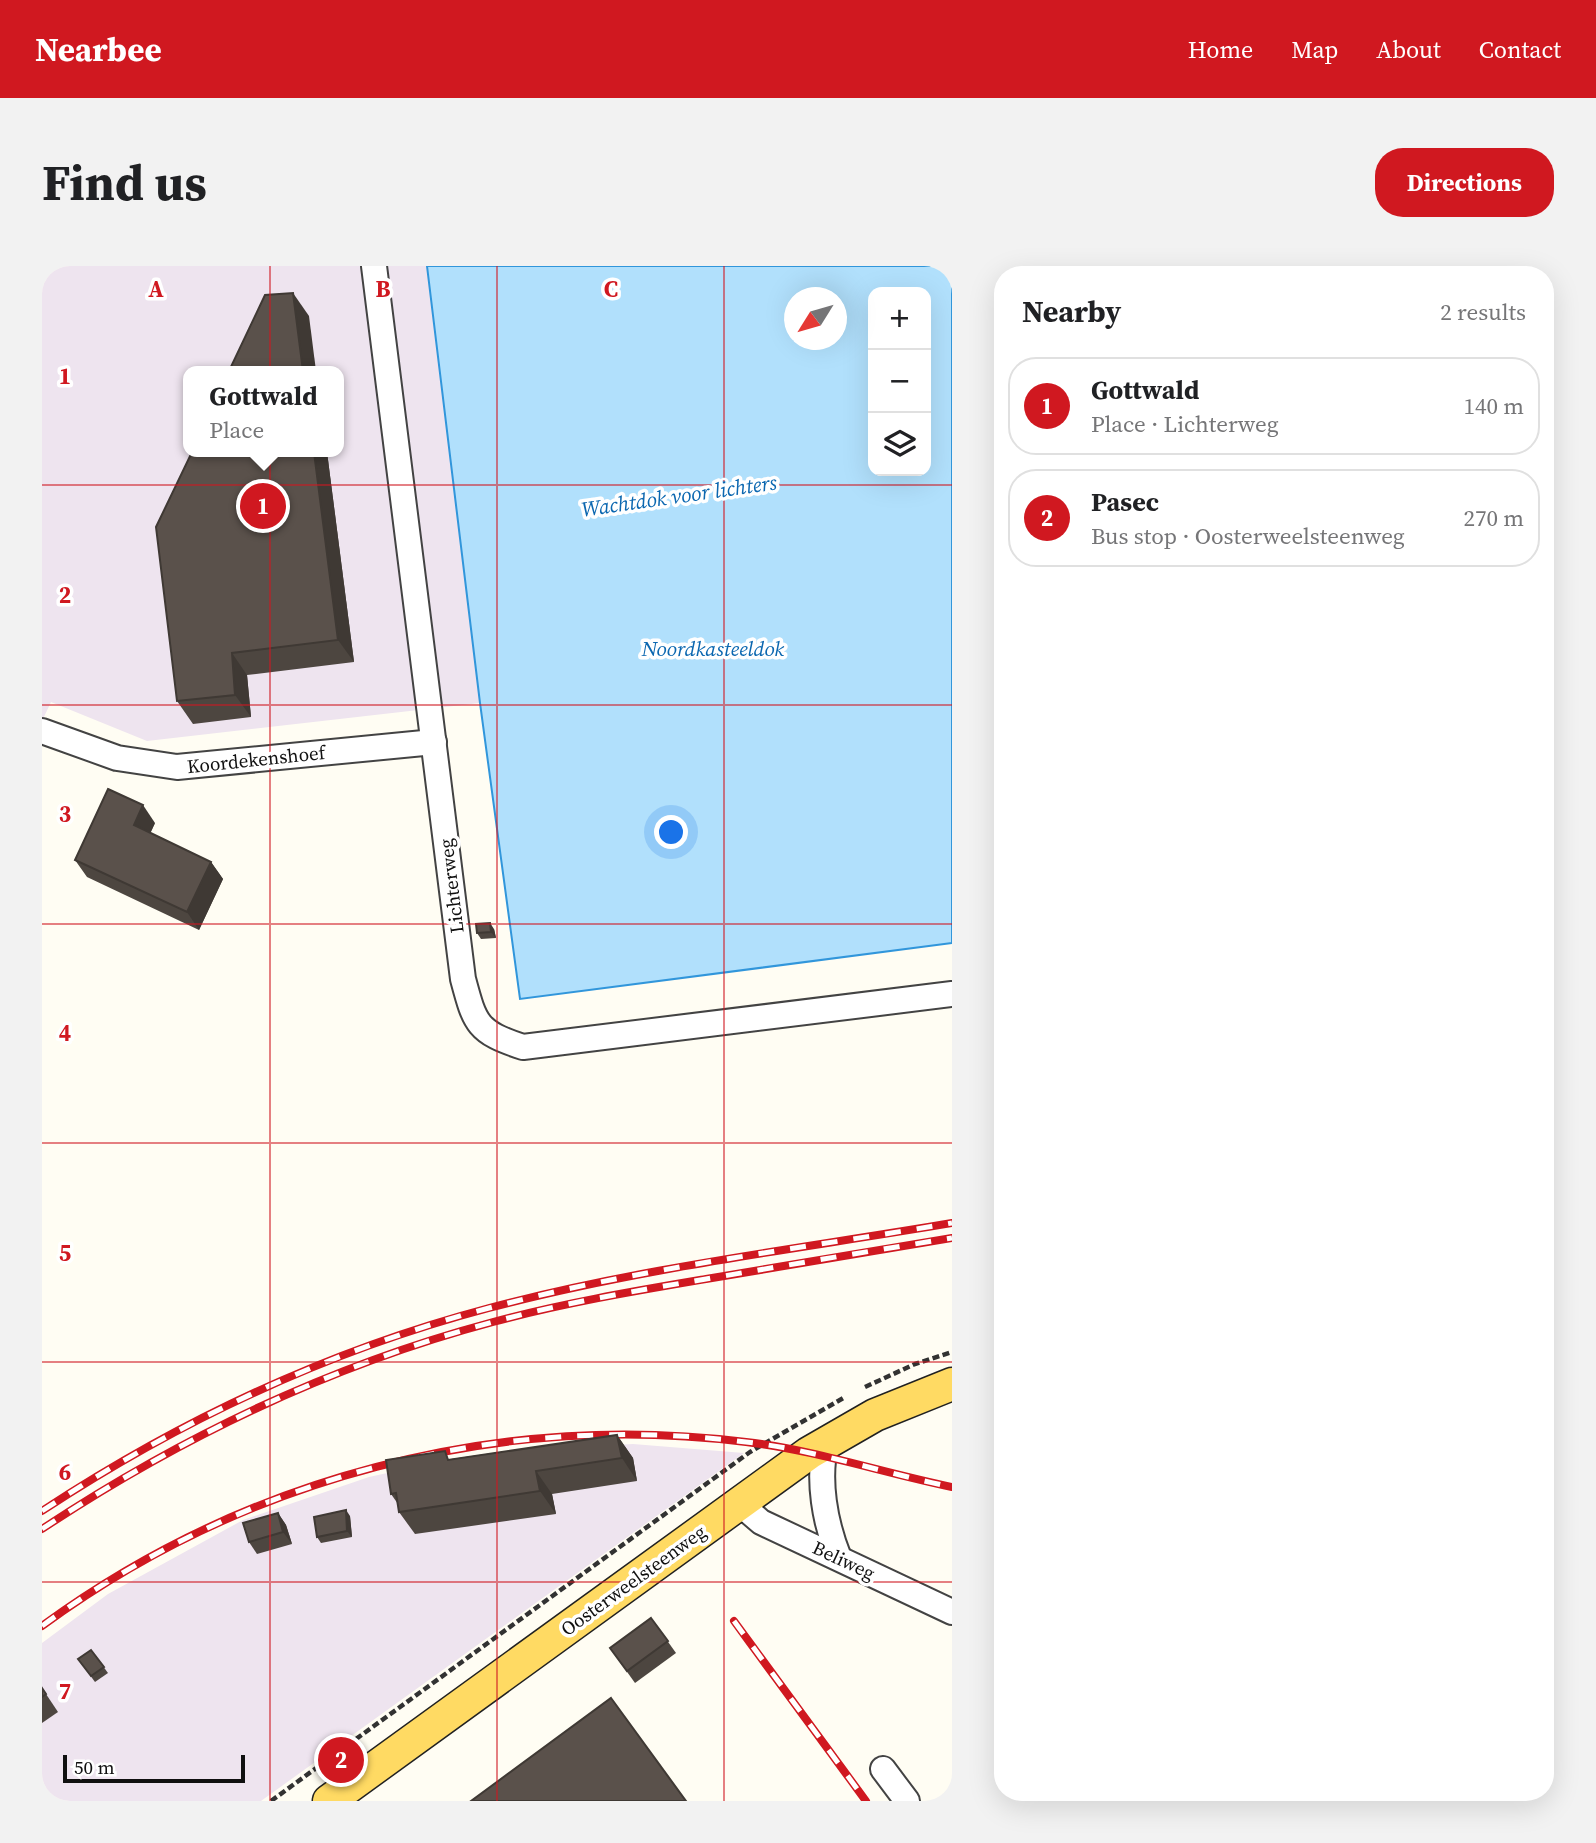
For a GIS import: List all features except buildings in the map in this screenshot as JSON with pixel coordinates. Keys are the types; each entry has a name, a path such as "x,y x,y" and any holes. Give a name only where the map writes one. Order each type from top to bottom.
{"main road":[{"name":"Oosterweelsteenweg","path":"329,1801 786,1468 875,1415 952,1384"}],"street":[{"name":"Lichterweg","path":"374,266 463,979 472,1015 493,1037 523,1047 952,994"},
{"name":"Koordekenshoef","path":"42,731 117,758 177,767 434,742"},
{"path":"826,1443 823,1455 824,1505 830,1536 839,1558"},
{"name":"Beliweg","path":"739,1503 761,1522 952,1612"},
{"path":"883,1769 906,1801"}],"path":[{"path":"271,1801 740,1460"}],"shaded area":[{"path":"42,266 427,266 480,703 147,741 51,702 42,721"},
{"path":"633,1444 744,1453 261,1801 42,1801 42,1643 108,1594 243,1520 369,1477 433,1463 535,1449"}],"water":[{"name":"Noordkasteeldok","path":"427,266 952,266 952,943 520,999 480,703"}],"railway":[{"path":"42,1511 147,1447 202,1418 314,1367 430,1325 489,1308 603,1282 719,1260 952,1223"},
{"path":"42,1529 95,1495 203,1434 316,1382 433,1339 519,1315 599,1298 952,1238"},
{"path":"42,1626 120,1574 202,1530 288,1495 376,1467 467,1448 559,1437 653,1435 746,1442 798,1450 952,1487"},
{"path":"734,1621 866,1801"}],"place":[{"name":"Gottwald","path":"263,506"},
{"name":"Pasec","path":"341,1760"}],"water label":[{"name":"Wachtdok voor lichters","path":"679,496"}]}
